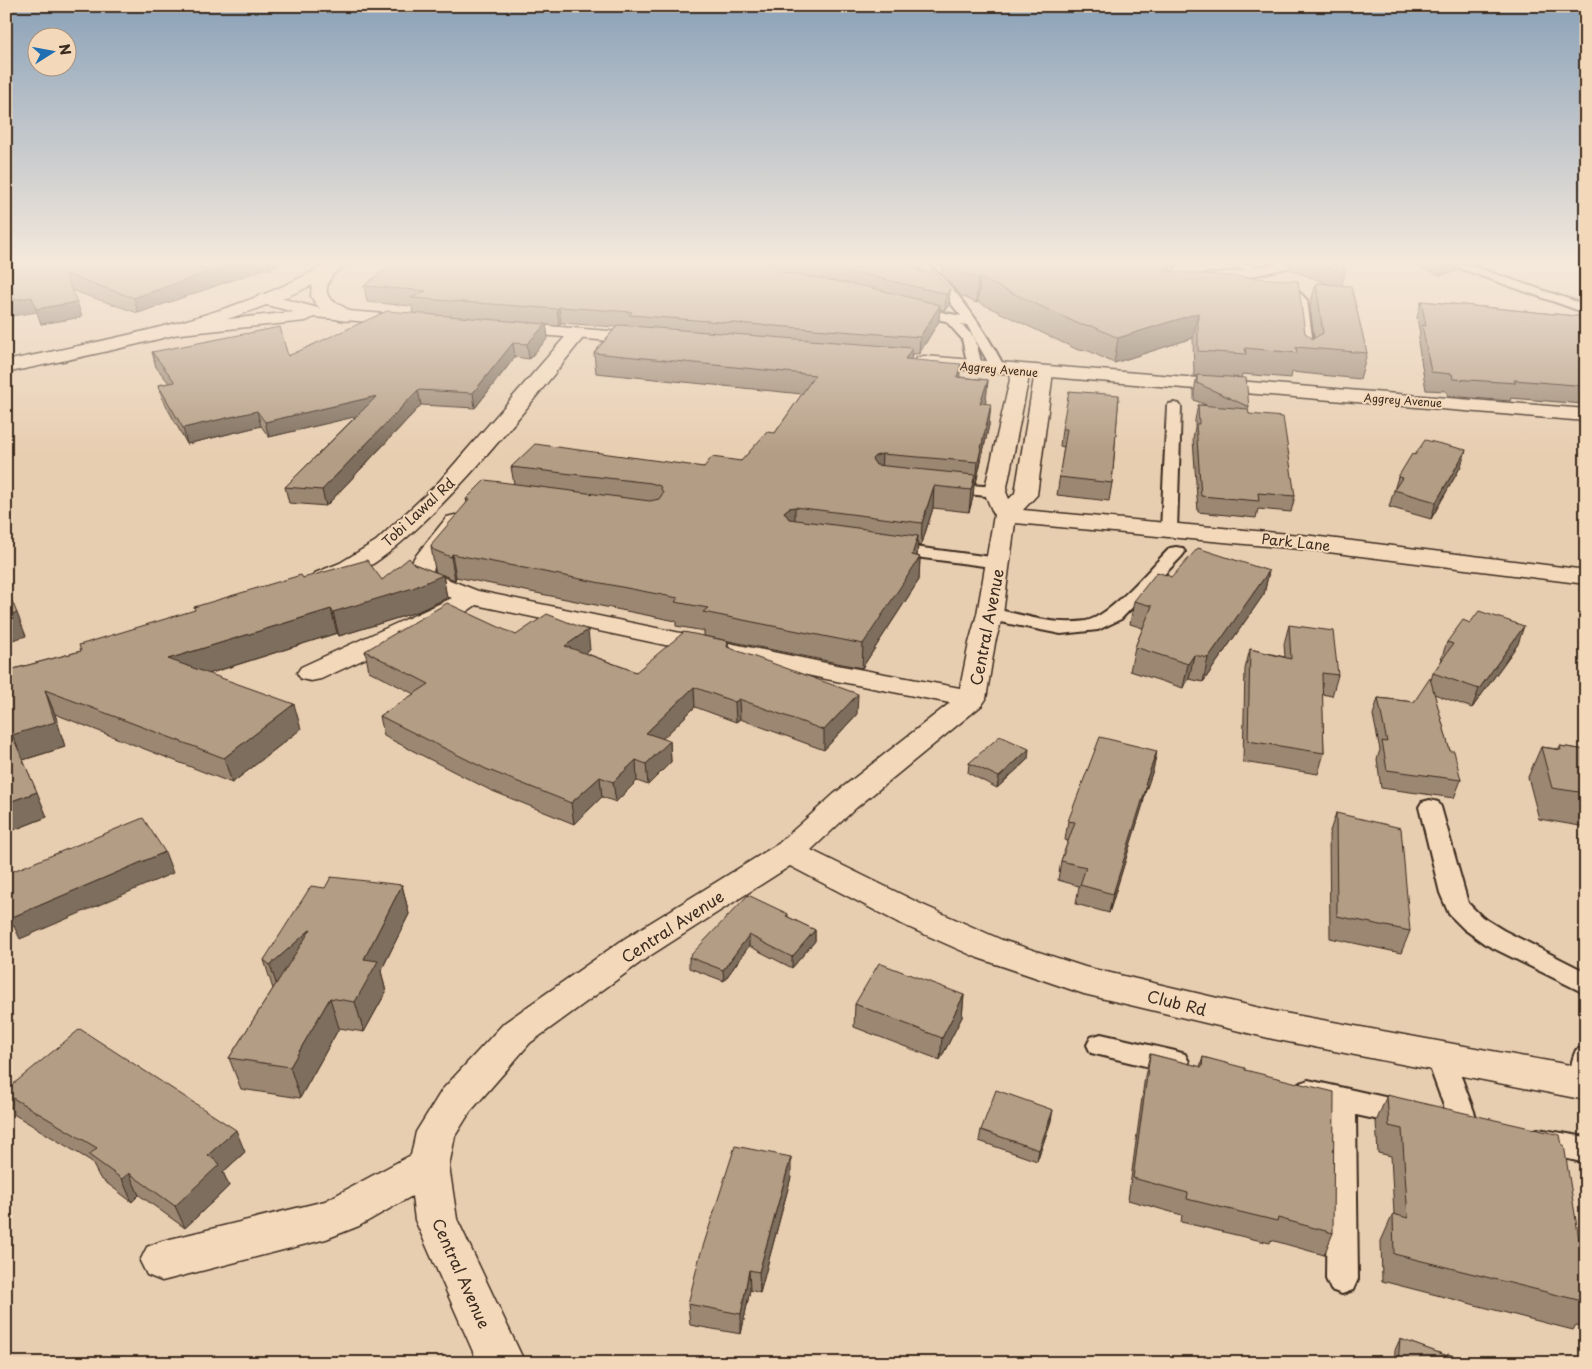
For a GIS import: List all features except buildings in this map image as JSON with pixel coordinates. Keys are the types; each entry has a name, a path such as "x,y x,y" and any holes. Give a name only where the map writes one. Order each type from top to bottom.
{"main road":[{"path":"6,358 154,325"},
{"path":"6,367 187,325"},
{"path":"171,330 219,325"},
{"path":"497,328 666,341"},
{"name":"Tobi Lawal Rd","path":"302,588 349,568 384,546 445,489 577,334"},
{"name":"Aggrey Avenue","path":"908,361 1586,415"},
{"name":"Central Avenue","path":"502,1363 436,1220 429,1166 436,1132 456,1101 517,1033 636,948 789,852 845,800 972,700 982,642 990,614 998,563 1000,504 1021,371"},
{"path":"1000,504 1026,495 1044,372"},
{"path":"1014,406 1038,408"},
{"path":"445,489 469,498 423,563 421,572 428,580 471,597 972,700"},
{"name":"Park Lane","path":"1000,504 1173,541 1321,544 1586,577"},
{"path":"311,673 456,607 471,597"},
{"name":"Club Rd","path":"789,852 911,914 990,949 1084,980 1273,1025 1440,1056 1585,1075"},
{"path":"162,1261 326,1220 429,1166"}],"lane":[{"path":"956,325 968,338 975,366"},
{"path":"972,325 982,337 998,368"},
{"path":"1305,325 1308,358"},
{"path":"990,614 1061,628 1091,626 1114,615 1173,541 1174,407"},
{"path":"928,486 1000,504"},
{"path":"872,546 998,563"},
{"path":"1430,807 1452,893 1458,908 1473,923 1494,938 1586,984"},
{"path":"1101,1045 1198,1067"},
{"path":"1440,1056 1466,1128"},
{"path":"1284,1086 1504,1135 1571,1157"},
{"path":"1342,1099 1342,1279"}]}
